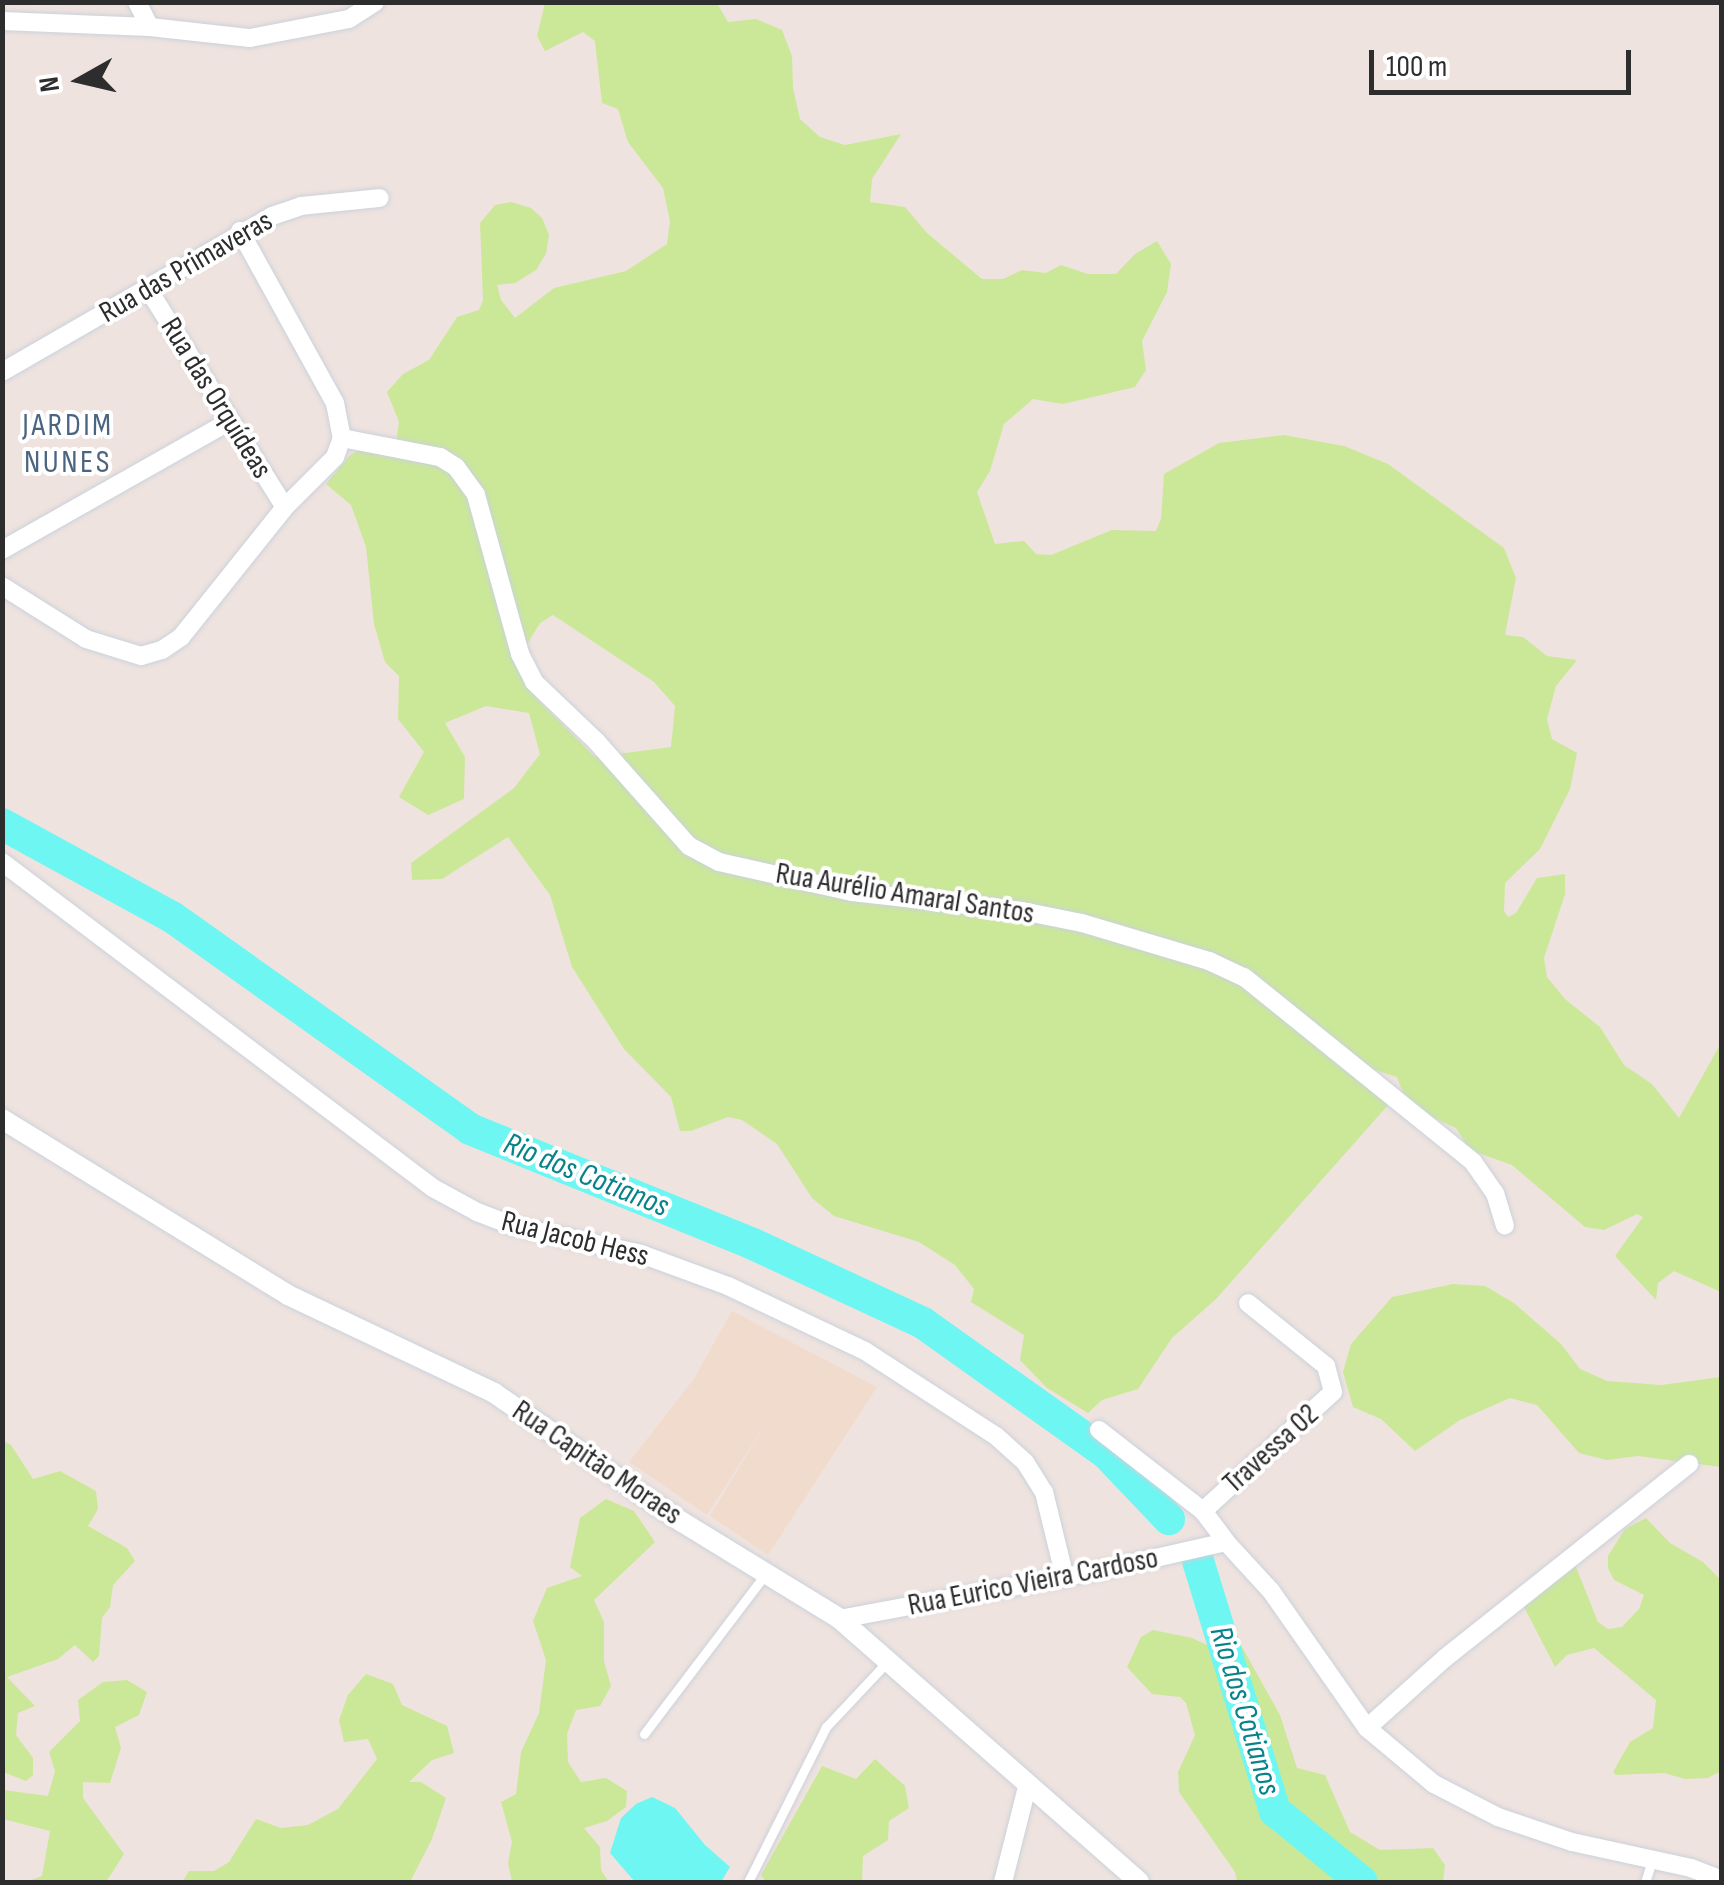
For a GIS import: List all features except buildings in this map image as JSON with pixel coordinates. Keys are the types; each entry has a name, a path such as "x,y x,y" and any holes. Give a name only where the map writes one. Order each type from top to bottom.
{"street":[{"path":"137,2 150,27"},
{"path":"2,21 150,27 250,38 349,19 375,2"},
{"name":"Rua das Primaveras","path":"2,372 240,231 301,206 380,198"},
{"path":"2,586 86,639 141,656 162,650 181,637 284,507 336,457 342,438 336,403 240,231"},
{"name":"Rua das Orquídeas","path":"148,288 284,507"},
{"path":"2,550 230,421"},
{"name":"Rua Aurélio Amaral Santos","path":"342,438 440,457 466,478 476,495 520,654 534,682 702,854 852,892 1022,911 1082,923 1209,961 1244,977 1473,1162 1495,1194 1505,1226"},
{"name":"Rua Jacob Hess","path":"2,862 448,1196 513,1226 640,1254 728,1286 865,1351 996,1436 1025,1462 1044,1492 1065,1578"},
{"name":"Rua Capitão Moraes","path":"2,1119 288,1295 494,1394 840,1619 1139,1882"},
{"name":"Travessa 02","path":"1203,1511 1333,1392 1326,1366 1248,1304"},
{"path":"1099,1430 1203,1511 1270,1591 1368,1728 1434,1784 1498,1817 1572,1842 1722,1880"},
{"path":"1368,1728 1445,1658 1689,1464"},
{"name":"Rua Eurico Vieira Cardoso","path":"840,1619 1065,1578 1226,1542"},
{"path":"1003,1882 1028,1784"}],"lane":[{"path":"644,1734 766,1574"},
{"path":"748,1882 826,1727 888,1661"},
{"path":"1645,1882 1652,1860"}],"shaded area":[{"path":"732,1311 877,1387 768,1555 710,1516 767,1421 707,1515 629,1462 693,1380"}],"green space":[{"path":"545,3 717,3 728,22 756,19 782,30 792,56 793,88 800,119 820,137 845,145 901,134 872,179 870,202 905,207 927,233 982,279 1003,279 1022,270 1046,273 1061,265 1088,274 1116,274 1135,254 1157,241 1171,264 1167,292 1142,341 1146,370 1135,387 1063,404 1033,399 1004,424 990,471 977,492 995,544 1024,541 1036,554 1051,555 1112,530 1156,531 1161,519 1164,474 1219,443 1284,435 1344,446 1388,464 1504,548 1516,578 1505,635 1523,637 1547,656 1577,660 1556,686 1547,719 1552,739 1577,753 1570,789 1540,849 1505,883 1504,911 1508,917 1516,913 1537,878 1565,874 1565,894 1544,958 1547,977 1565,999 1600,1027 1624,1065 1652,1084 1679,1118 1721,1043 1721,1292 1674,1271 1658,1283 1656,1300 1615,1256 1643,1217 1637,1214 1604,1230 1585,1227 1512,1165 1470,1150 1456,1128 1408,1106 1397,1077 1372,1069 1389,1104 1216,1299 1172,1338 1138,1389 1102,1400 1088,1413 1047,1388 1020,1360 1024,1335 971,1302 974,1289 955,1265 919,1242 834,1216 812,1198 777,1144 742,1120 728,1117 691,1131 680,1131 671,1097 624,1049 572,967 550,895 508,837 442,879 412,880 411,863 514,788 540,754 529,713 486,706 445,723 465,757 464,799 428,815 399,797 424,752 398,719 399,676 385,662 374,624 366,547 351,505 326,484 350,455 362,448 395,450 399,422 387,392 403,374 429,360 457,317 479,310 483,300 480,223 495,205 511,202 531,208 542,218 549,235 546,254 536,270 515,283 497,285 501,300 515,318 554,288 626,271 667,244 670,221 663,188 628,142 618,109 602,103 595,41 583,32 545,51 537,36","holes":["553,615 654,682 675,706 671,747 595,757 536,698 523,674 523,651 540,623"]},
{"path":"1453,1284 1485,1286 1514,1303 1561,1344 1580,1369 1607,1381 1661,1385 1721,1377 1721,1467 1638,1456 1607,1460 1579,1453 1537,1405 1510,1398 1460,1420 1415,1451 1381,1419 1353,1407 1343,1372 1351,1344 1392,1297"},
{"path":"2,1440 11,1445 33,1479 60,1471 96,1491 98,1509 88,1526 127,1548 135,1561 113,1585 110,1607 102,1618 99,1656 93,1662 75,1645 58,1659 7,1677 35,1706 18,1713 16,1735 33,1758 33,1775 26,1781 3,1772"},
{"path":"606,1499 634,1511 655,1542 594,1600 604,1622 604,1661 611,1686 600,1706 576,1710 567,1734 568,1762 581,1782 606,1778 627,1791 626,1807 607,1821 584,1828 600,1847 601,1870 609,1882 512,1882 508,1863 512,1842 501,1802 516,1794 521,1752 539,1713 546,1660 533,1621 547,1588 582,1576 570,1567 580,1518"},
{"path":"1646,1518 1670,1543 1703,1562 1721,1580 1721,1771 1708,1778 1685,1779 1664,1773 1616,1775 1613,1772 1630,1742 1653,1728 1656,1700 1594,1648 1567,1655 1555,1667 1521,1601 1572,1557 1598,1622 1608,1629 1622,1627 1639,1609 1644,1595 1614,1580 1608,1556 1625,1529"},
{"path":"1153,1630 1192,1638 1227,1654 1237,1638 1280,1715 1297,1768 1325,1775 1350,1832 1380,1850 1433,1848 1445,1865 1443,1882 1237,1882 1235,1872 1179,1792 1178,1772 1195,1735 1186,1703 1180,1697 1152,1694 1127,1667 1141,1637"},
{"path":"366,1674 393,1684 402,1705 447,1726 454,1753 432,1760 409,1782 421,1782 446,1798 432,1839 410,1882 182,1882 189,1871 214,1871 229,1862 256,1819 281,1828 308,1825 338,1809 377,1759 368,1739 344,1742 339,1720 348,1695"},
{"path":"127,1680 147,1692 139,1715 115,1727 121,1748 110,1783 83,1782 83,1798 124,1854 106,1882 26,1882 42,1876 50,1831 3,1819 3,1790 48,1796 55,1771 49,1752 80,1721 78,1700 103,1682"},
{"path":"875,1759 905,1786 909,1808 889,1821 888,1840 863,1856 862,1882 766,1882 761,1875 822,1766 856,1779"}],"water":[{"path":"652,1797 675,1808 705,1845 730,1867 721,1882 635,1882 610,1853 621,1818 636,1804"}],"waterway":[{"name":"Rio dos Cotianos","path":"2,824 172,917 470,1129 753,1244 923,1323 1107,1454 1169,1519"},
{"name":"Rio dos Cotianos","path":"1198,1561 1275,1811 1362,1882"}],"district":[{"name":"JARDIM NUNES","path":"68,446"}]}
